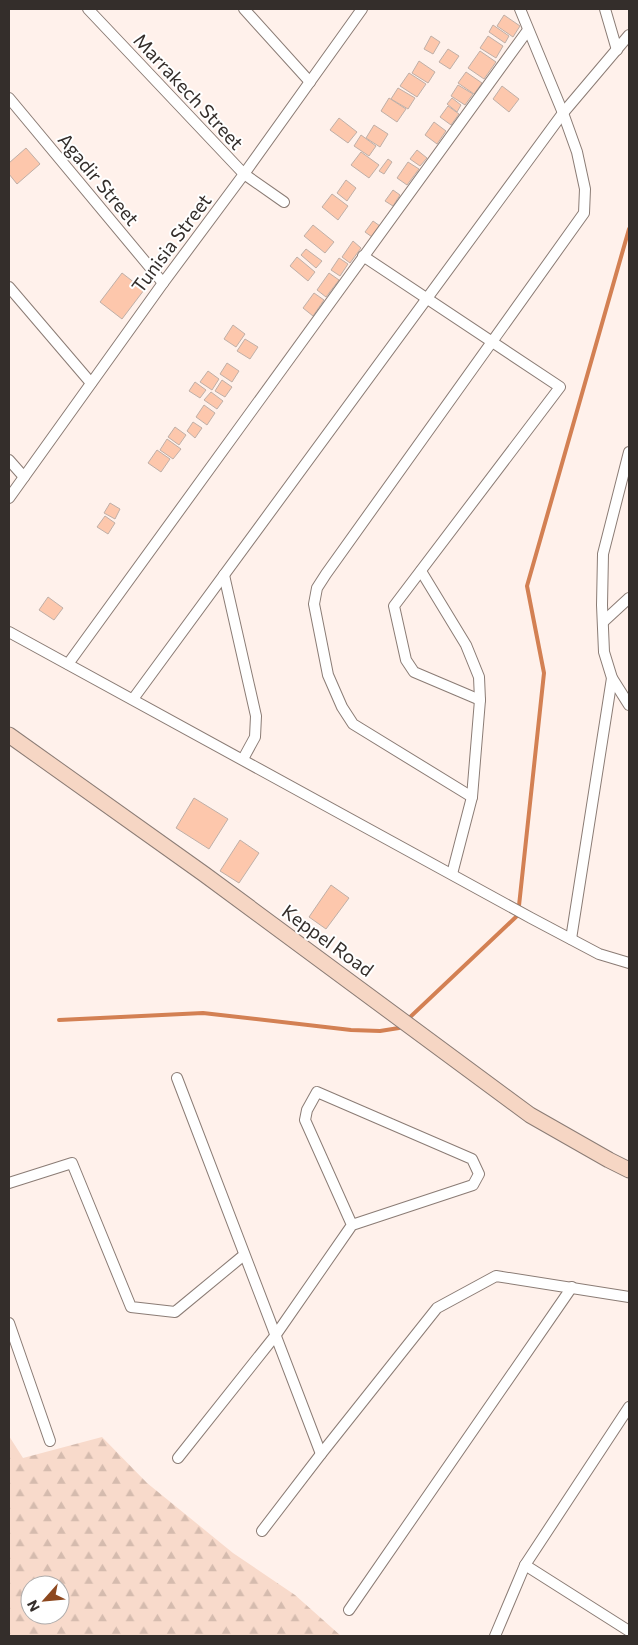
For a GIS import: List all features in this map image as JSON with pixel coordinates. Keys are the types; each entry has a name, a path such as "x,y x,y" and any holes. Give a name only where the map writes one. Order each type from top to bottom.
{"street":[{"name":"Marrakech Street","path":"88,9 244,174 284,202"},
{"path":"244,9 310,82"},
{"name":"Tunisia Street","path":"9,498 90,383 244,174 362,9"},
{"path":"472,797 353,724 342,707 328,675 314,604 317,588 326,574 584,212 585,190 577,152 520,9"},
{"path":"605,9 617,50"},
{"path":"68,664 528,30"},
{"path":"133,699 563,113 629,35"},
{"name":"Agadir Street","path":"9,98 163,283"},
{"path":"363,256 560,387 394,606 406,660 414,672 480,700"},
{"path":"9,287 90,383"},
{"path":"629,452 603,554 602,604 604,652 612,678 629,705"},
{"path":"9,460 24,477"},
{"path":"618,495 629,487"},
{"path":"421,571 466,645 479,677 480,700 472,797 452,874"},
{"path":"224,575 256,716 255,736 243,760"},
{"path":"603,622 629,598"},
{"path":"9,632 531,918 599,954 629,963"},
{"path":"571,939 612,678"},
{"name":"Keppel Road","path":"9,735 204,874 530,1114 629,1170"},
{"path":"177,1078 321,1454"},
{"path":"178,1458 275,1336 352,1225 473,1185 479,1174 472,1159 317,1092 304,1120 352,1225"},
{"path":"9,1183 72,1163 131,1307 175,1312 244,1255"},
{"path":"262,1532 321,1454 437,1308 496,1276 629,1297"},
{"path":"349,1610 572,1287"},
{"path":"9,1323 50,1441"},
{"path":"494,1636 525,1565 629,1407"},
{"path":"525,1565 629,1631"}],"green space":[{"path":"9,1436 23,1458 102,1437 147,1483 233,1553 295,1595 341,1636 9,1636"}],"building":[{"path":"504,15 520,26 513,37 497,26"},
{"path":"493,25 509,36 505,43 489,32"},
{"path":"431,36 440,42 433,54 424,49"},
{"path":"488,36 503,46 496,58 480,48"},
{"path":"448,49 459,56 450,69 439,62"},
{"path":"480,51 496,62 484,79 468,68"},
{"path":"419,61 435,72 428,83 412,73"},
{"path":"466,72 482,83 474,94 458,83"},
{"path":"409,73 426,84 417,97 400,86"},
{"path":"458,85 473,94 465,105 451,96"},
{"path":"502,86 519,99 509,112 493,99"},
{"path":"398,88 415,98 408,109 391,99"},
{"path":"389,98 406,109 397,122 381,111"},
{"path":"452,98 461,105 457,112 447,104"},
{"path":"448,106 459,114 451,125 440,117"},
{"path":"339,118 357,132 348,143 330,130"},
{"path":"434,122 446,131 437,144 425,135"},
{"path":"374,125 388,134 380,147 366,138"},
{"path":"361,135 376,146 369,156 354,146"},
{"path":"26,148 40,164 17,184 9,174 9,163"},
{"path":"417,150 427,158 420,166 410,159"},
{"path":"361,152 379,165 369,178 351,165"},
{"path":"388,159 392,162 384,174 379,171"},
{"path":"408,162 419,169 407,185 397,178"},
{"path":"346,180 356,188 347,201 337,193"},
{"path":"393,190 400,195 393,206 385,201"},
{"path":"332,194 348,206 338,220 322,207"},
{"path":"373,221 380,226 372,237 365,232"},
{"path":"313,225 334,242 325,253 304,236"},
{"path":"353,241 361,248 350,263 342,257"},
{"path":"306,249 322,261 316,268 301,255"},
{"path":"297,257 315,272 308,281 290,266"},
{"path":"339,258 348,264 340,276 331,270"},
{"path":"122,273 144,290 122,319 100,302"},
{"path":"329,273 339,280 326,297 317,290"},
{"path":"314,293 324,300 313,316 303,308"},
{"path":"233,325 245,334 236,347 224,339"},
{"path":"245,339 258,347 250,359 237,351"},
{"path":"227,363 239,371 232,382 220,374"},
{"path":"208,371 219,379 212,390 200,382"},
{"path":"222,380 232,387 225,397 215,391"},
{"path":"195,382 206,390 200,398 189,391"},
{"path":"211,392 223,401 217,409 204,400"},
{"path":"204,405 215,413 207,425 196,417"},
{"path":"193,422 202,428 195,438 187,431"},
{"path":"175,427 186,435 179,445 168,437"},
{"path":"167,439 181,449 173,459 160,450"},
{"path":"157,450 170,459 161,472 148,463"},
{"path":"110,503 120,509 115,519 104,513"},
{"path":"105,516 115,523 108,534 97,527"},
{"path":"48,597 63,608 54,620 39,610"},
{"path":"194,798 228,819 209,849 176,828"},
{"path":"240,840 259,853 239,883 220,871"},
{"path":"331,885 349,898 326,929 309,917"}],"waterway":[{"path":"407,1020 518,915 544,673 527,586 629,229"},
{"path":"59,1020 203,1013 351,1030 380,1031 399,1028 402,1025"}]}
